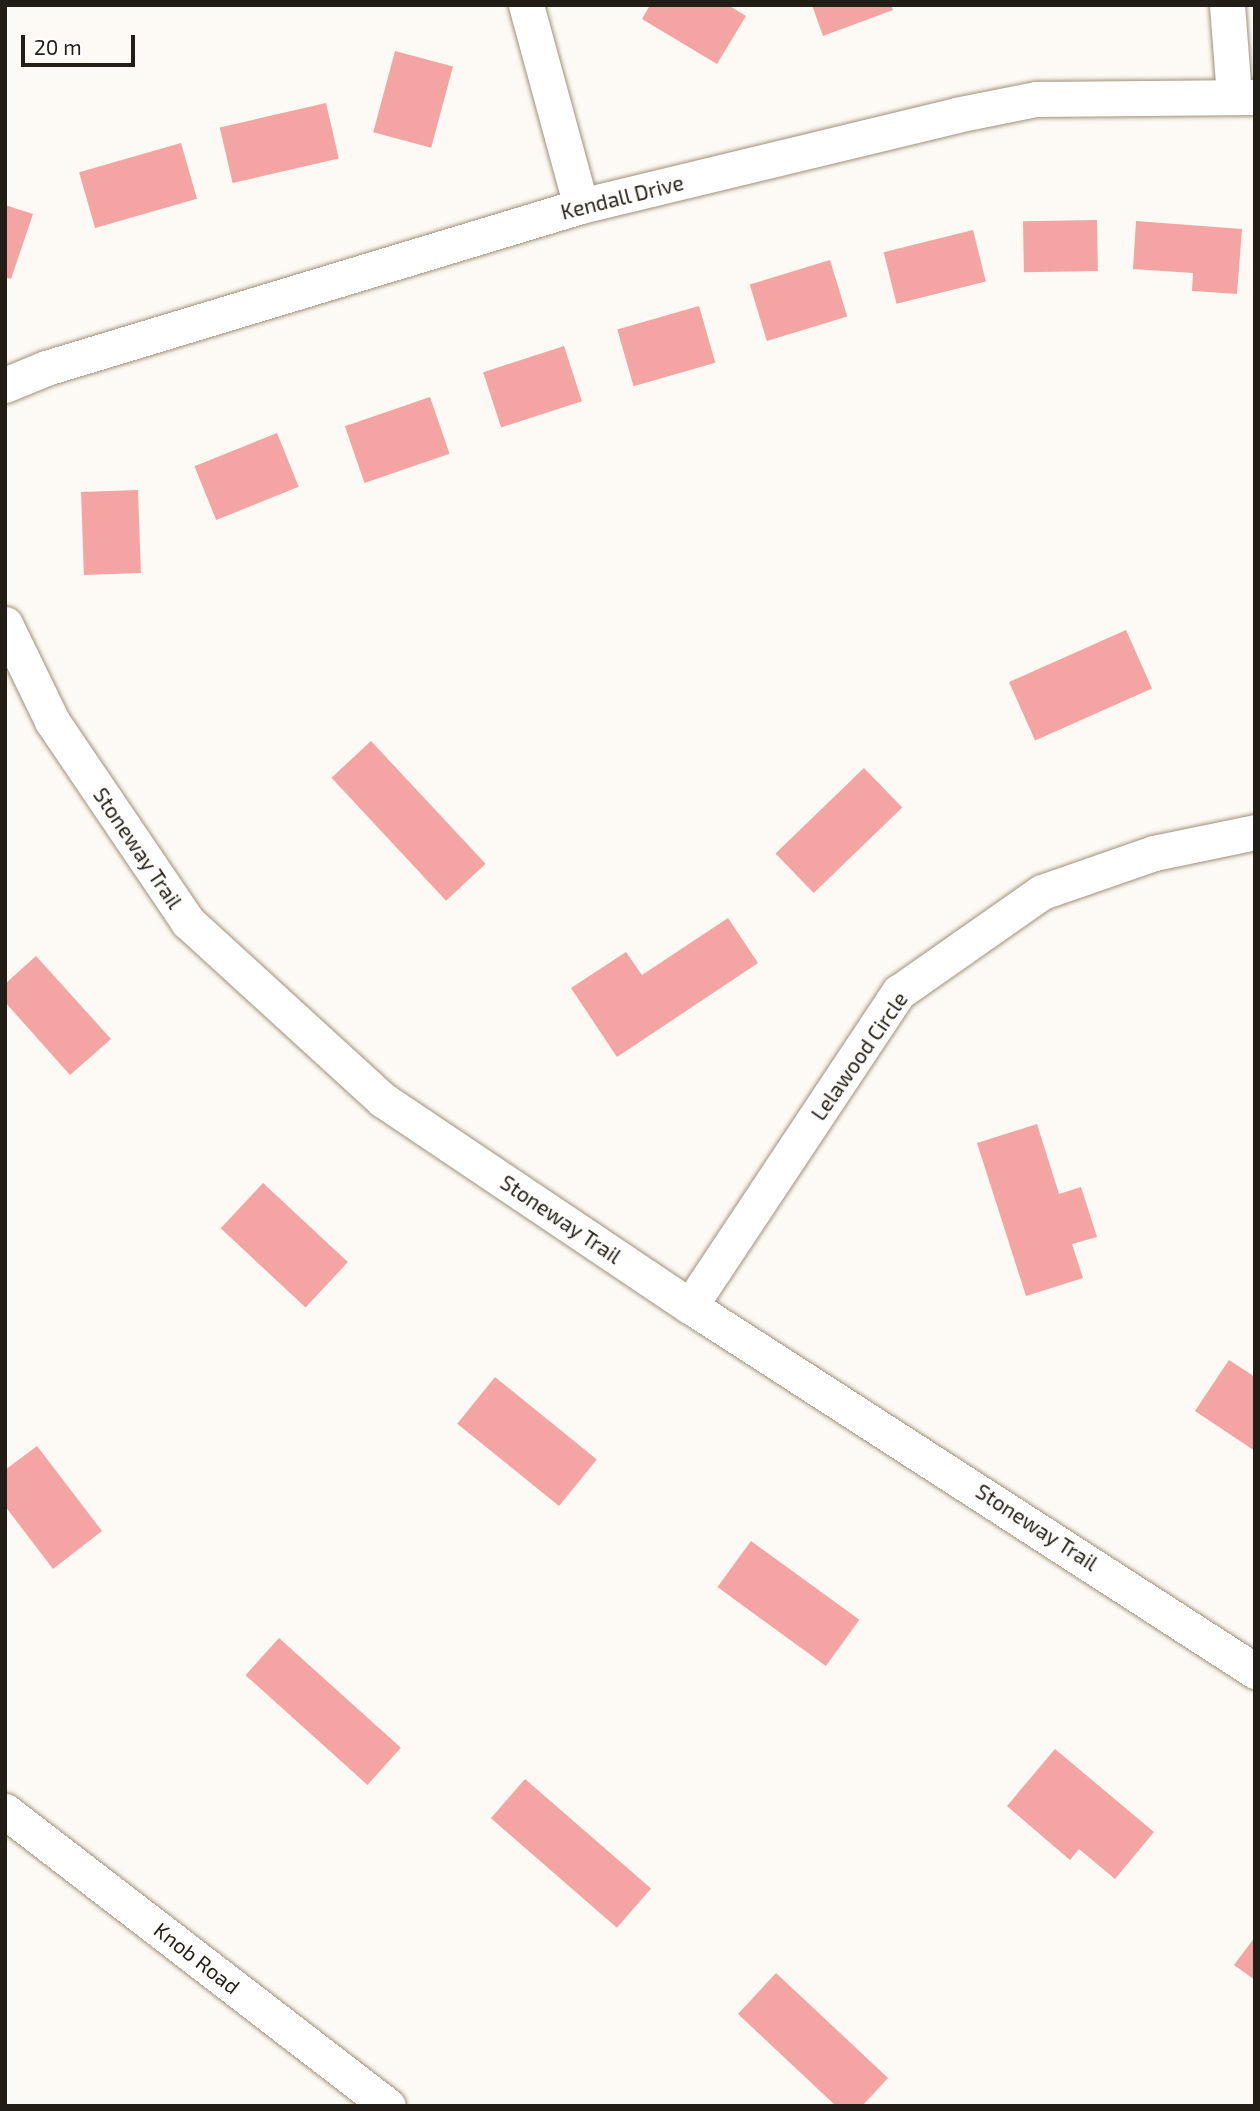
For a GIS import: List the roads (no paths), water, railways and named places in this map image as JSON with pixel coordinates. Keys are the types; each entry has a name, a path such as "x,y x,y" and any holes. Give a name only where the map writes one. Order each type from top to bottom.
{"street":[{"path":"526,5 581,206"},
{"path":"1227,5 1244,97"},
{"name":"Kendall Drive","path":"5,385 46,368 581,206 1036,99 1244,97"},
{"name":"Stoneway Trail","path":"5,624 52,721 188,922 383,1100 690,1306 1255,1671"},
{"name":"Lelawood Circle","path":"690,1306 899,992 1042,892 1154,853 1255,832"},
{"name":"Knob Road","path":"5,1811 388,2106"}]}
